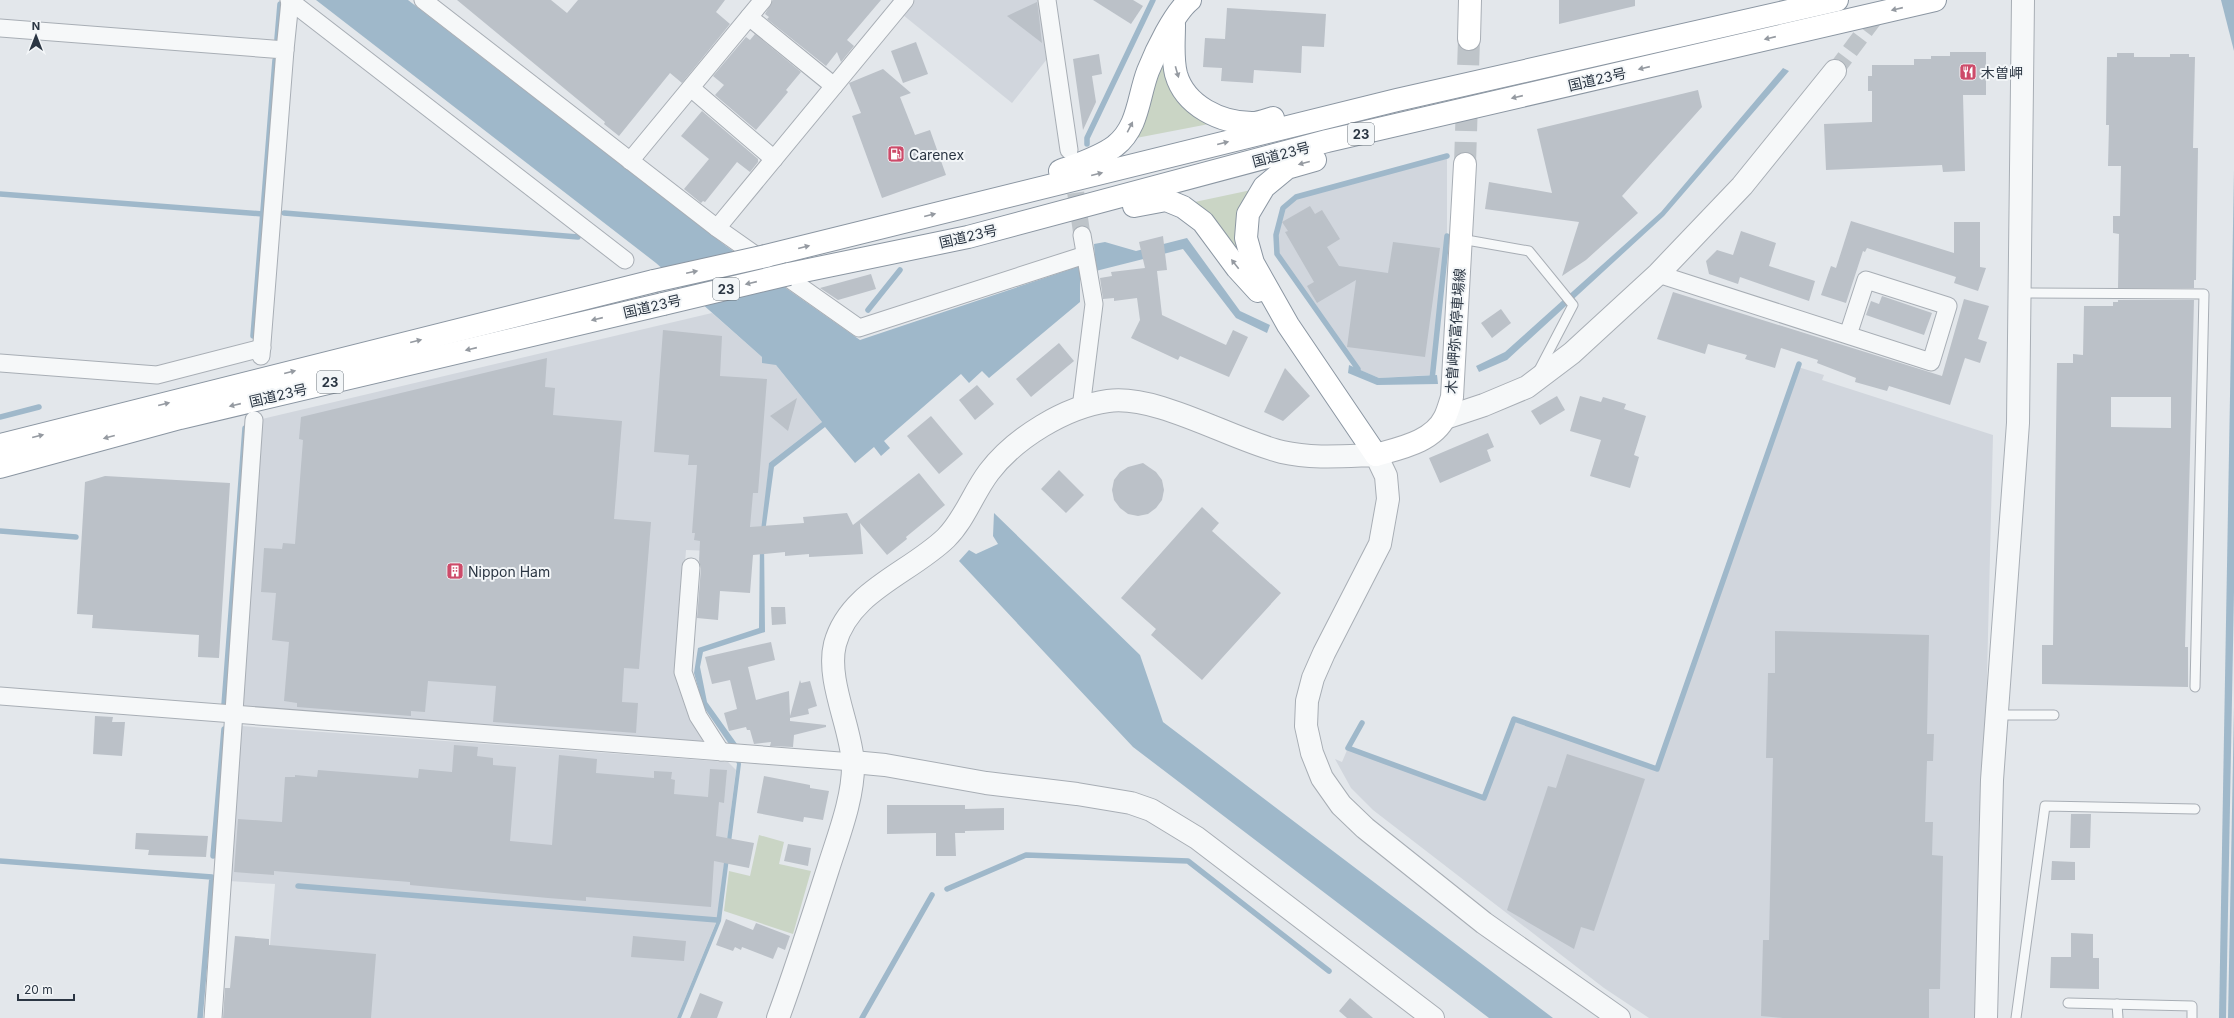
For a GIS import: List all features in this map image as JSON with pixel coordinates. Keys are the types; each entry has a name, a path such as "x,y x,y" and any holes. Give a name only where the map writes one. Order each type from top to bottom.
{"main road":[{"name":"23","path":"959,208 1100,156 1116,145 1130,130 1148,71 1174,20 1190,0"},
{"path":"1469,39 1470,0"},
{"name":"国道23号","path":"0,446 654,281 766,256 1397,100 1836,0"},
{"name":"国道23号","path":"0,467 180,418 789,274 968,237 1327,141 1935,0"},
{"name":"23","path":"1174,20 1173,58 1177,75 1187,94 1205,111 1224,119 1252,123 1329,107 1397,100"},
{"name":"23","path":"1376,455 1288,325 1252,263 1246,238 1248,214 1264,187 1274,177 1287,168 1382,142 1446,114"},
{"name":"木曽岬弥富停車場線","path":"1376,455 1407,447 1430,435 1445,418 1452,396 1465,164"},
{"name":"23","path":"968,237 1166,200 1183,207 1203,222 1237,268 1288,325"}],"street":[{"path":"0,363 157,375 261,352 289,0"},
{"path":"289,0 624,260"},
{"path":"423,0 717,228 859,328 1086,257"},
{"path":"630,161 763,0"},
{"path":"717,228 905,0"},
{"path":"1047,0 1069,150"},
{"path":"1986,1018 1992,780 1998,715 2018,423 2023,0"},
{"path":"749,17 834,86"},
{"path":"0,28 285,50"},
{"path":"1445,418 1484,405 1532,383 1572,353 1658,274 1742,186 1835,71"},
{"path":"691,88 774,159"},
{"path":"1081,408 1094,304 1082,235"},
{"path":"1658,274 1931,362 1948,306 1866,280 1848,335"},
{"path":"778,1018 847,810 853,762 835,673 834,647 841,627 852,611 867,597 947,538 989,472 1006,454 1058,416 1081,408 1110,401 1137,403 1168,410 1255,444 1284,452 1308,456 1376,455 1386,476 1388,499 1380,544 1324,653 1313,678 1307,701 1308,733 1312,753 1322,778 1341,805 1365,828 1484,923 1619,1018"},
{"path":"213,1018 254,420"},
{"path":"691,567 683,672 698,716 730,753"},
{"path":"0,696 853,762 986,783 1077,794 1131,803 1152,810 1197,838 1433,1018"}],"lane":[{"path":"1461,239 1529,252 1573,305 1532,383"},
{"path":"2020,293 2204,294 2195,687"},
{"path":"1998,715 2054,715"},
{"path":"2016,1018 2045,806 2195,809"},
{"path":"2068,1003 2192,1006 2192,1018"},
{"path":"2118,1004 2118,1018"}],"shaded area":[{"path":"915,0 1040,0 1047,59 1012,103 903,15"},
{"path":"1447,156 1447,236 1432,375 1379,378 1358,369 1277,254 1276,235 1283,208 1296,197"},
{"path":"712,313 762,357 776,365 822,422 769,463 760,553 686,550 677,672 705,737 701,742 239,707 262,419"},
{"path":"1798,367 1824,375 1822,380 1993,435 1985,755 1975,1018 1649,1018 1604,988 1373,810 1351,788 1335,759 1342,762 1348,748 1484,798 1514,719 1657,769"},
{"path":"242,726 728,762 736,770 717,920 677,1018 264,1018 275,884 229,881"}],"green space":[{"path":"1164,61 1209,124 1131,139"},
{"path":"1256,189 1243,261 1190,203"},
{"path":"759,835 784,842 779,864 811,871 793,934 724,911 729,871 750,876"}],"water":[{"path":"316,0 408,0 726,246 860,340 1095,261 1094,244 1105,242 1136,251 1187,238 1240,311 1270,325 1267,333 1236,318 1183,249 1080,275 1080,302 989,378 982,371 969,383 961,374 884,441 890,448 881,456 874,447 855,463 825,427 774,467 764,540 765,632 703,652 700,667 707,702 737,744 741,764 721,921 681,1018 677,1018 716,923 737,764 729,744 703,706 694,673 698,648 759,628 760,539 769,463 822,422 776,365 762,363 762,357 656,263"},
{"path":"2221,0 2234,0 2234,51"},
{"path":"1783,68 1789,71 1664,216 1507,360 1479,372 1476,366 1505,352 1661,212"},
{"path":"2234,170 2234,592 2226,1018 2219,1018"},
{"path":"1349,365 1379,378 1437,375 1438,384 1377,385 1348,373"},
{"path":"994,513 1140,655 1163,722 1553,1018 1489,1018 1133,747 959,561 969,550 976,554 998,544 993,536"},
{"path":"2234,707 2234,1018 2228,1018"}],"building":[{"path":"457,0 551,0 567,13 578,0 725,0 716,12 730,24 682,83 670,73 619,136 604,124 605,122"},
{"path":"773,0 881,0 847,40 854,46 841,62 837,52 826,66 767,19 769,17 765,14"},
{"path":"1093,0 1133,0 1143,6 1131,24"},
{"path":"1559,0 1635,0 1635,6 1559,24"},
{"path":"1037,2 1038,8 1042,43 1007,16"},
{"path":"1227,8 1326,14 1324,47 1302,46 1301,73 1254,70 1253,83 1221,81 1222,68 1203,67 1205,38 1225,39"},
{"path":"755,34 801,72 786,90 788,92 756,130 715,95 724,85 713,76 746,37 750,40"},
{"path":"916,42 928,74 903,83 891,51"},
{"path":"1950,52 1986,52 1986,95 1963,95 1965,171 1943,172 1942,165 1826,170 1824,124 1872,122 1872,91 1868,91 1868,76 1872,76 1872,65 1914,65 1914,59 1931,59 1931,56 1950,56"},
{"path":"2117,53 2134,53 2134,57 2170,57 2170,54 2189,54 2189,57 2195,57 2193,148 2198,148 2196,280 2194,280 2194,288 2118,288 2119,234 2113,233 2113,216 2120,216 2121,166 2108,166 2109,125 2106,125 2107,57 2117,57"},
{"path":"1099,54 1102,74 1092,76 1096,102 1083,130 1073,59"},
{"path":"883,69 911,93 900,97 915,135 930,130 946,175 882,198 852,116 861,113 849,83"},
{"path":"1698,90 1702,107 1622,196 1638,213 1586,260 1562,276 1579,222 1485,209 1489,182 1552,193 1537,129"},
{"path":"702,111 758,159 758,162 750,172 737,162 705,202 703,201 701,203 684,189 709,159 681,136"},
{"path":"1310,206 1315,214 1322,210 1340,239 1327,247 1339,266 1388,273 1393,242 1440,248 1425,357 1347,347 1356,280 1317,303 1307,286 1314,282 1285,232 1288,231 1282,222"},
{"path":"1851,221 1954,253 1954,222 1980,222 1980,267 1986,268 1978,291 1954,283 1956,277 1867,248 1865,252 1863,251 1846,303 1821,295 1831,266 1836,268"},
{"path":"1741,231 1776,243 1769,266 1815,281 1809,301 1740,277 1738,284 1709,274 1706,261 1717,250 1733,255"},
{"path":"1163,236 1167,270 1157,271 1162,315 1226,345 1233,330 1248,337 1229,377 1180,356 1178,360 1131,338 1140,320 1137,298 1114,301 1114,298 1103,299 1100,278 1112,276 1111,272 1145,268 1139,242"},
{"path":"871,274 876,289 838,300 820,288"},
{"path":"1673,292 1942,376 1964,299 1989,306 1978,339 1987,342 1980,363 1965,358 1950,405 1889,386 1887,391 1855,382 1856,378 1817,363 1818,360 1781,348 1775,368 1745,359 1747,355 1708,344 1705,354 1657,339"},
{"path":"1882,296 1932,313 1924,335 1866,315 1871,301 1879,304"},
{"path":"2118,300 2194,300 2185,647 2188,647 2188,687 2042,684 2042,645 2053,645 2057,363 2073,363 2073,354 2083,355 2084,306 2113,306 2113,302 2118,302","holes":["2111,397 2171,397 2171,428 2111,427"]},
{"path":"1501,309 1511,323 1492,338 1481,323"},
{"path":"663,330 722,336 720,376 767,379 758,493 753,493 750,527 804,523 803,517 847,513 853,525 919,473 945,505 906,537 907,539 887,555 860,523 863,554 809,557 809,554 785,556 785,552 753,555 750,593 720,591 718,620 697,618 701,568 699,561 700,541 694,540 695,533 692,533 697,465 688,465 689,455 654,452"},
{"path":"1059,343 1074,361 1031,397 1016,379"},
{"name":"Nippon Ham","path":"547,358 545,387 555,388 553,415 622,421 614,519 651,522 639,669 624,668 622,702 638,703 636,733 493,722 496,686 428,681 425,712 411,711 411,716 297,707 297,703 284,701 289,642 272,640 276,593 261,592 264,548 282,549 283,543 295,544 303,440 299,439 301,417"},
{"path":"1285,368 1310,396 1283,421 1264,412"},
{"path":"977,385 994,404 975,420 959,400"},
{"path":"1557,396 1565,410 1540,425 1531,411"},
{"path":"1580,396 1601,402 1603,397 1626,404 1624,409 1646,416 1634,455 1639,457 1630,488 1590,476 1601,440 1570,431"},
{"path":"797,398 788,431 770,416"},
{"path":"931,416 963,454 939,474 907,436"},
{"path":"1488,433 1494,447 1487,450 1491,461 1440,483 1429,458"},
{"path":"1143,463 1156,472 1162,480 1164,490 1162,500 1156,508 1148,514 1138,516 1128,514 1120,508 1114,500 1112,490 1114,480 1120,472 1128,467"},
{"path":"1059,470 1084,495 1066,513 1041,489"},
{"path":"105,476 230,483 219,658 198,657 199,635 92,628 93,615 77,614 85,482"},
{"path":"1202,507 1219,523 1212,531 1281,593 1202,680 1151,635 1156,629 1121,598"},
{"path":"771,607 785,607 786,624 772,625"},
{"path":"1775,631 1929,635 1927,734 1934,734 1933,761 1927,761 1925,822 1933,822 1932,855 1943,856 1940,989 1929,989 1929,1018 1783,1018 1761,1016 1763,940 1769,940 1773,758 1766,758 1768,673 1775,673"},
{"path":"771,642 775,660 748,667 756,700 789,691 790,716 800,680 801,683 810,681 817,706 808,709 809,714 790,718 790,721 826,725 826,727 794,735 793,747 770,746 771,742 754,744 750,730 747,730 746,727 729,731 724,713 737,709 730,680 712,684 705,657"},
{"path":"95,716 113,717 112,722 125,722 122,756 93,754"},
{"path":"454,745 478,747 477,756 493,758 493,765 516,767 510,841 552,845 559,755 597,759 596,773 654,778 654,771 672,772 671,779 675,780 674,794 708,797 710,769 727,770 724,803 719,802 716,836 754,843 749,868 714,861 711,907 586,897 586,901 548,898 410,885 410,882 274,871 274,875 234,872 238,819 282,822 285,777 295,777 295,775 317,777 318,770 418,778 419,769 452,772"},
{"path":"1567,754 1645,779 1594,931 1581,927 1574,949 1507,910 1548,786 1556,788"},
{"path":"764,776 810,785 810,788 829,791 823,820 804,817 803,822 757,813"},
{"path":"887,805 965,805 965,809 1004,808 1004,830 965,831 965,833 955,833 956,856 936,856 936,833 887,834"},
{"path":"2071,814 2091,814 2090,848 2070,848"},
{"path":"136,833 208,836 206,857 148,855 149,850 135,849"},
{"path":"788,844 811,848 808,866 784,861"},
{"path":"2052,861 2075,862 2075,880 2051,880"},
{"path":"726,919 753,930 756,923 790,936 785,950 778,947 773,959 742,947 741,950 735,947 733,951 716,945"},
{"path":"2071,933 2093,934 2093,958 2099,958 2099,989 2050,988 2051,957 2071,957"},
{"path":"235,936 269,939 269,945 376,954 371,1018 223,1018 225,988 230,988"},
{"path":"633,936 686,941 684,961 631,957"},
{"path":"700,993 723,1002 717,1018 690,1018"},
{"path":"1350,998 1373,1018 1347,1018 1339,1011"}],"waterway":[{"path":"1087,144 1087,138 1153,0"},
{"path":"277,39 280,4"},
{"path":"253,336 275,60"},
{"path":"1356,372 1358,369 1277,254 1276,235 1283,208 1296,197 1447,156"},
{"path":"0,194 263,214"},
{"path":"284,213 578,237"},
{"path":"1432,380 1447,236"},
{"path":"868,310 900,270"},
{"path":"1362,723 1348,748 1484,798 1514,719 1657,769 1799,364"},
{"path":"0,417 39,407"},
{"path":"224,705 245,428"},
{"path":"0,531 76,537"},
{"path":"213,856 224,729"},
{"path":"947,889 1026,855 1188,861 1329,971"},
{"path":"0,861 212,877 200,1018"},
{"path":"298,886 717,920"},
{"path":"862,1018 932,895"}],"tunnel":[{"path":"1835,71 1882,8"},
{"path":"1465,164 1469,39"},
{"path":"1072,168 1082,235"}],"place":[{"name":"木曽岬","path":"1968,72"},
{"name":"Carenex","path":"896,154"},
{"name":"Nippon Ham","path":"455,571"}]}
